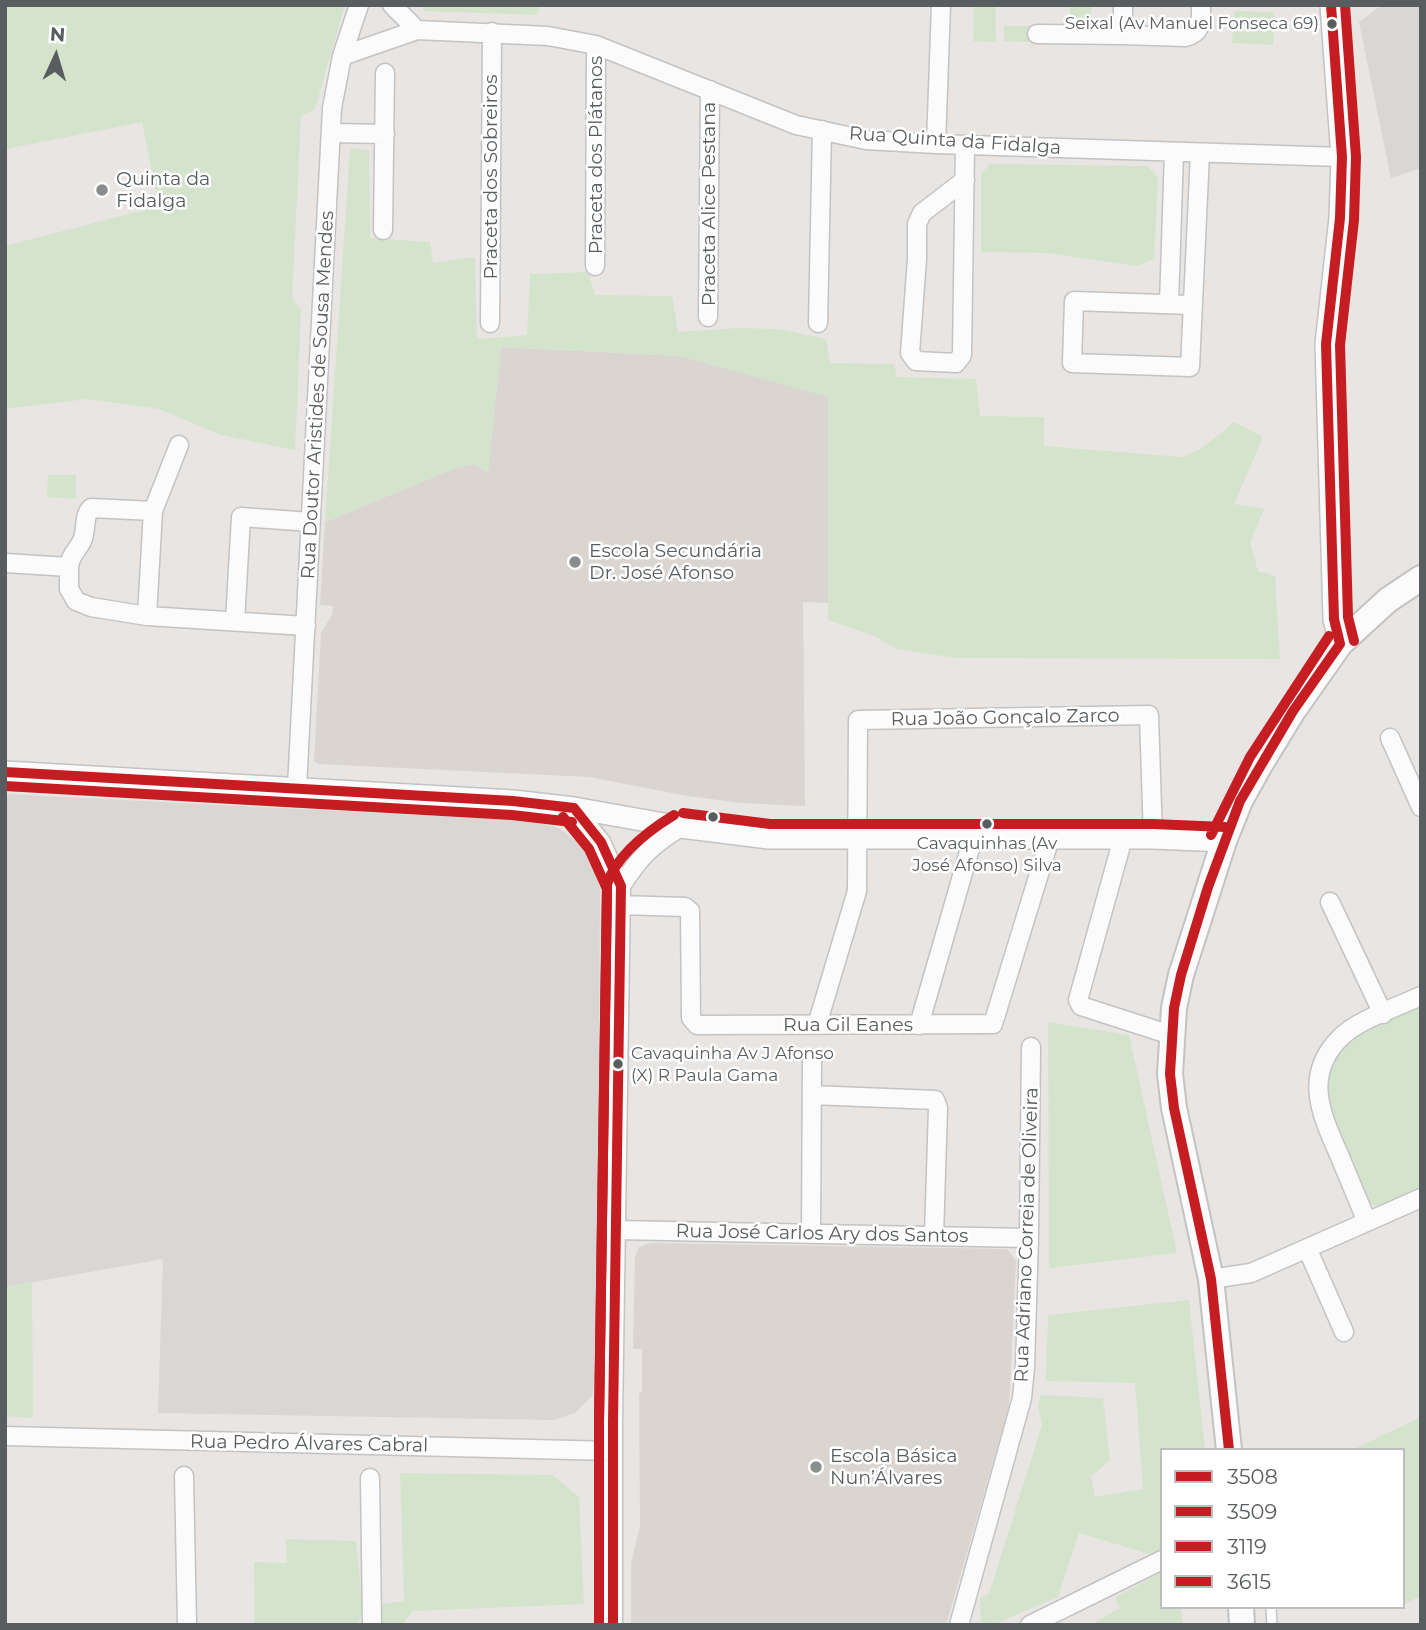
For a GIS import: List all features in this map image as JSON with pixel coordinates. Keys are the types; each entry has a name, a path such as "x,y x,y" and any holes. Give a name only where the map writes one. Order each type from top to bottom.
{"main road":[{"path":"1229,1448 1211,1279 1174,1108 1170,1074 1174,1008 1181,975 1224,841 1240,801 1260,765 1293,711 1340,644 1388,600 1421,578"}],"street":[{"name":"Rua Doutor Aristides de Sousa Mendes","path":"297,788 332,108 342,56 359,5"},
{"path":"392,5 417,30"},
{"path":"936,144 941,5"},
{"path":"1123,5 1123,35"},
{"path":"1037,34 1185,37 1194,34 1201,24 1202,5"},
{"path":"1331,5 1342,157 1340,218 1326,344 1334,619 1340,644"},
{"name":"Rua Quinta da Fidalga","path":"342,56 417,30 548,36 596,45 796,125 866,140 1342,157"},
{"name":"Praceta dos Sobreiros","path":"490,323 492,32"},
{"name":"Praceta dos Plátanos","path":"595,266 596,45"},
{"path":"383,230 385,72"},
{"name":"Praceta Alice Pestana","path":"708,317 710,90"},
{"path":"818,323 822,130"},
{"path":"331,133 385,134"},
{"path":"965,145 965,180 962,355 956,363 916,361 910,353 917,259 916,224 922,213 965,180"},
{"path":"1169,304 1174,152"},
{"path":"1192,305 1074,301 1072,363 1190,367 1200,153"},
{"path":"147,616 153,511 179,445"},
{"path":"153,511 91,508 86,514 83,539 71,555 69,567 69,589 76,601 91,607 147,616 306,626"},
{"path":"235,621 241,517 311,522"},
{"path":"5,563 69,567"},
{"name":"Rua João Gonçalo Zarco","path":"858,839 858,720 1149,715 1153,838"},
{"path":"1390,738 1421,807"},
{"path":"5,772 513,800 769,838 1153,838 1224,841"},
{"path":"574,808 601,842 621,886 615,1230 613,1625"},
{"path":"621,886 638,860 656,842 681,827"},
{"path":"919,1025 973,838"},
{"name":"Rua Gil Eanes","path":"620,905 685,907 690,911 691,1018 694,1023 993,1024 1050,838"},
{"path":"1123,838 1078,1000 1082,1006 1171,1035"},
{"path":"817,1025 857,891 858,839"},
{"path":"1330,902 1383,1014"},
{"path":"1367,1222 1321,1114 1318,1086 1322,1067 1341,1036 1421,996"},
{"name":"Rua Adriano Correia de Oliveira","path":"959,1625 1022,1398 1029,1238 1031,1047"},
{"path":"811,1233 812,1060"},
{"path":"812,1095 935,1100 934,1236"},
{"path":"1211,1279 1251,1273 1421,1198"},
{"name":"Rua José Carlos Ary dos Santos","path":"615,1230 1029,1238"},
{"path":"1307,1248 1344,1332"},
{"name":"Rua Pedro Álvares Cabral","path":"5,1436 613,1451"},
{"path":"184,1476 187,1625"},
{"path":"370,1478 372,1625"},
{"path":"1032,1624 1160,1561"}],"shaded area":[{"path":"1382,5 1418,5 1421,12 1421,168 1391,178 1359,22"},
{"name":"Escola Secundária Dr. José Afonso","path":"501,347 680,356 828,396 828,603 803,602 805,806 741,803 688,796 589,777 319,764 314,761 321,633 332,615 333,606 320,605 325,522 455,468 474,464 488,471"},
{"path":"5,794 526,819 559,828 584,848 600,888 597,1364 592,1396 575,1413 554,1420 158,1413 163,1259 5,1287"},
{"name":"Escola Básica Nun’Álvares","path":"651,1243 1007,1249 1016,1261 1009,1407 946,1625 631,1625 631,1563 640,1526 639,1394 642,1392 642,1349 633,1349 635,1257 639,1247"}],"green space":[{"path":"5,5 345,5 315,109 301,116 292,298 301,310 295,450 221,435 159,409 87,399 5,409 5,246 159,206 142,122 5,149"},
{"path":"422,5 541,5 536,15 424,11"},
{"path":"974,5 995,5 996,42 973,41"},
{"path":"1070,5 1091,5 1091,20 1070,19"},
{"path":"1234,11 1274,12 1273,45 1232,43"},
{"path":"1004,26 1030,26 1031,42 1004,41"},
{"path":"350,148 369,150 370,238 430,242 433,263 475,257 477,339 527,335 530,274 588,272 595,295 672,296 678,332 738,328 778,329 826,339 830,363 894,364 897,377 976,379 980,416 1044,417 1044,446 1182,457 1201,449 1234,422 1263,437 1234,504 1264,509 1250,543 1258,571 1275,576 1280,659 956,658 897,649 874,636 828,620 828,397 680,356 501,347 488,472 474,464 455,468 325,522"},
{"path":"990,164 1147,166 1158,178 1154,259 1137,266 1047,253 981,252 981,174"},
{"path":"48,475 76,475 76,499 47,497"},
{"path":"1421,1003 1421,1188 1379,1207 1374,1206 1364,1197 1333,1126 1325,1098 1325,1078 1335,1056 1352,1039 1372,1025"},
{"path":"1048,1022 1129,1035 1177,1253 1049,1268"},
{"path":"32,1282 33,1418 5,1416 5,1287"},
{"path":"1189,1300 1205,1448 1160,1448 1160,1550 1153,1555 1079,1533 1058,1597 992,1625 981,1625 980,1598 989,1594 1042,1425 1038,1405 1041,1395 1103,1398 1110,1461 1091,1476 1095,1497 1143,1489 1135,1383 1046,1381 1048,1315"},
{"path":"1421,1417 1421,1596 1405,1603 1405,1448 1356,1448"},
{"path":"400,1473 552,1475 579,1497 584,1604 413,1611 402,1625 378,1625 377,1605 404,1601"},
{"path":"286,1539 356,1541 363,1612 357,1625 255,1625 254,1562 287,1563"},
{"path":"1160,1573 1160,1609 1181,1609 1183,1625 1090,1625 1120,1608 1115,1598"}],"transit line":[{"name":"3615","path":"1331,5 1342,157 1340,218 1326,344 1334,619 1340,644"},
{"name":"3119","path":"1345,5 1356,157 1354,220 1340,345 1348,617 1354,641"},
{"name":"3119","path":"1211,835 1250,757 1329,636"},
{"name":"3615","path":"1229,1448 1211,1279 1174,1108 1170,1074 1174,1008 1181,975 1208,887 1240,801 1293,711 1340,644"},
{"name":"3508","path":"5,772 513,801 574,808"},
{"name":"3509","path":"5,786 512,815 572,822"},
{"name":"3508","path":"574,808 601,842 621,886 613,1421 613,1625"},
{"name":"3119","path":"683,813 770,824 1153,824 1225,827"},
{"name":"3119","path":"599,1625 599,1421 607,884 626,853 654,828 674,815"},
{"name":"3509","path":"563,817 589,849 607,889 599,1421 599,1625"}],"place":[{"name":"Seixal (Av Manuel Fonseca 69)","path":"1332,24"},
{"name":"Quinta da Fidalga","path":"102,190"},
{"name":"Escola Secundária Dr. José Afonso","path":"575,562"},
{"name":"Cavaquinhas (Av José Afonso) Silva","path":"987,824"},
{"name":"Cavaquinha Av J Afonso (X) R Paula Gama","path":"618,1064"},
{"name":"Escola Básica Nun’Álvares","path":"816,1467"}]}
